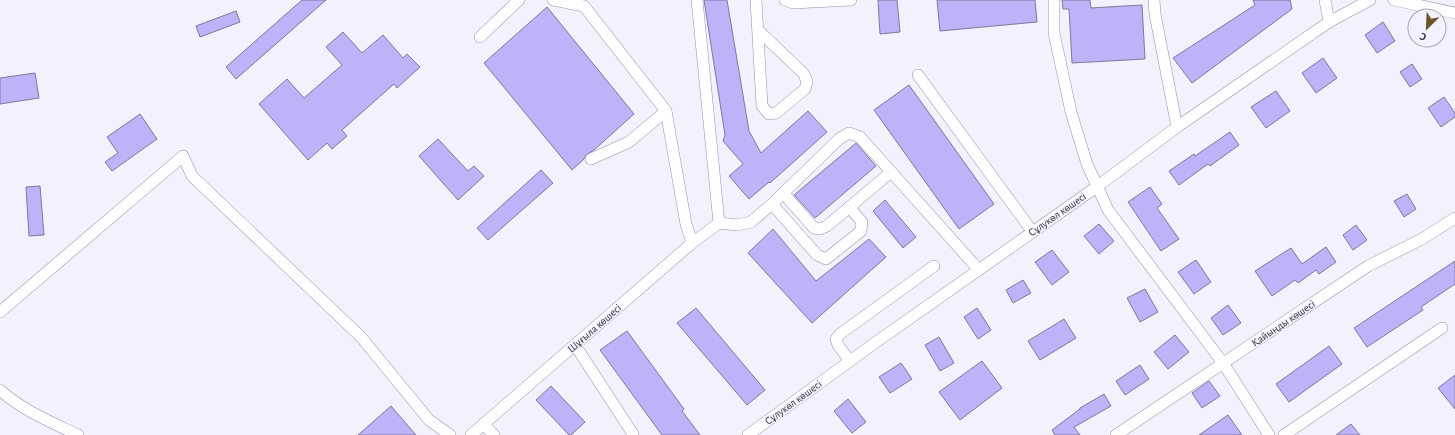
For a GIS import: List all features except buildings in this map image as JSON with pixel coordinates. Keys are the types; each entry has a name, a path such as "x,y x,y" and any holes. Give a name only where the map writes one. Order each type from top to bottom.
{"street":[{"path":"480,37 519,0"},
{"path":"553,0 584,6 666,111 686,224 692,243"},
{"path":"697,0 719,222 737,225 751,222 772,204 839,139 849,134 860,137 979,270"},
{"path":"756,0 762,106 770,114 776,114 805,89 807,82 804,74 758,30"},
{"path":"785,0 793,3 851,0"},
{"path":"1054,0 1054,33 1070,112 1087,164 1108,210 1223,363 1269,435"},
{"path":"1154,0 1155,14 1177,126"},
{"path":"1325,0 1328,22"},
{"name":"Сұлукөл көшесі","path":"748,435 1032,231 1098,186 1177,126 1328,22 1370,0"},
{"path":"1394,0 1455,13"},
{"path":"918,75 1032,231"},
{"path":"591,159 629,142 666,111"},
{"path":"0,312 184,156 192,176 361,337 429,420 450,435"},
{"path":"783,193 814,228 820,229 827,226 890,172"},
{"path":"772,204 817,255 826,259 861,231 862,222 849,207"},
{"name":"Қайыңды көшесі","path":"1116,435 1368,266 1422,239 1455,218"},
{"name":"Шұғыла көшесі","path":"471,435 692,243 719,222"},
{"path":"850,361 838,345 836,339 840,334 934,266"},
{"path":"1284,435 1442,328"},
{"path":"575,345 634,434"},
{"path":"0,390 9,398 28,410 78,435"},
{"path":"483,424 494,435"}]}
